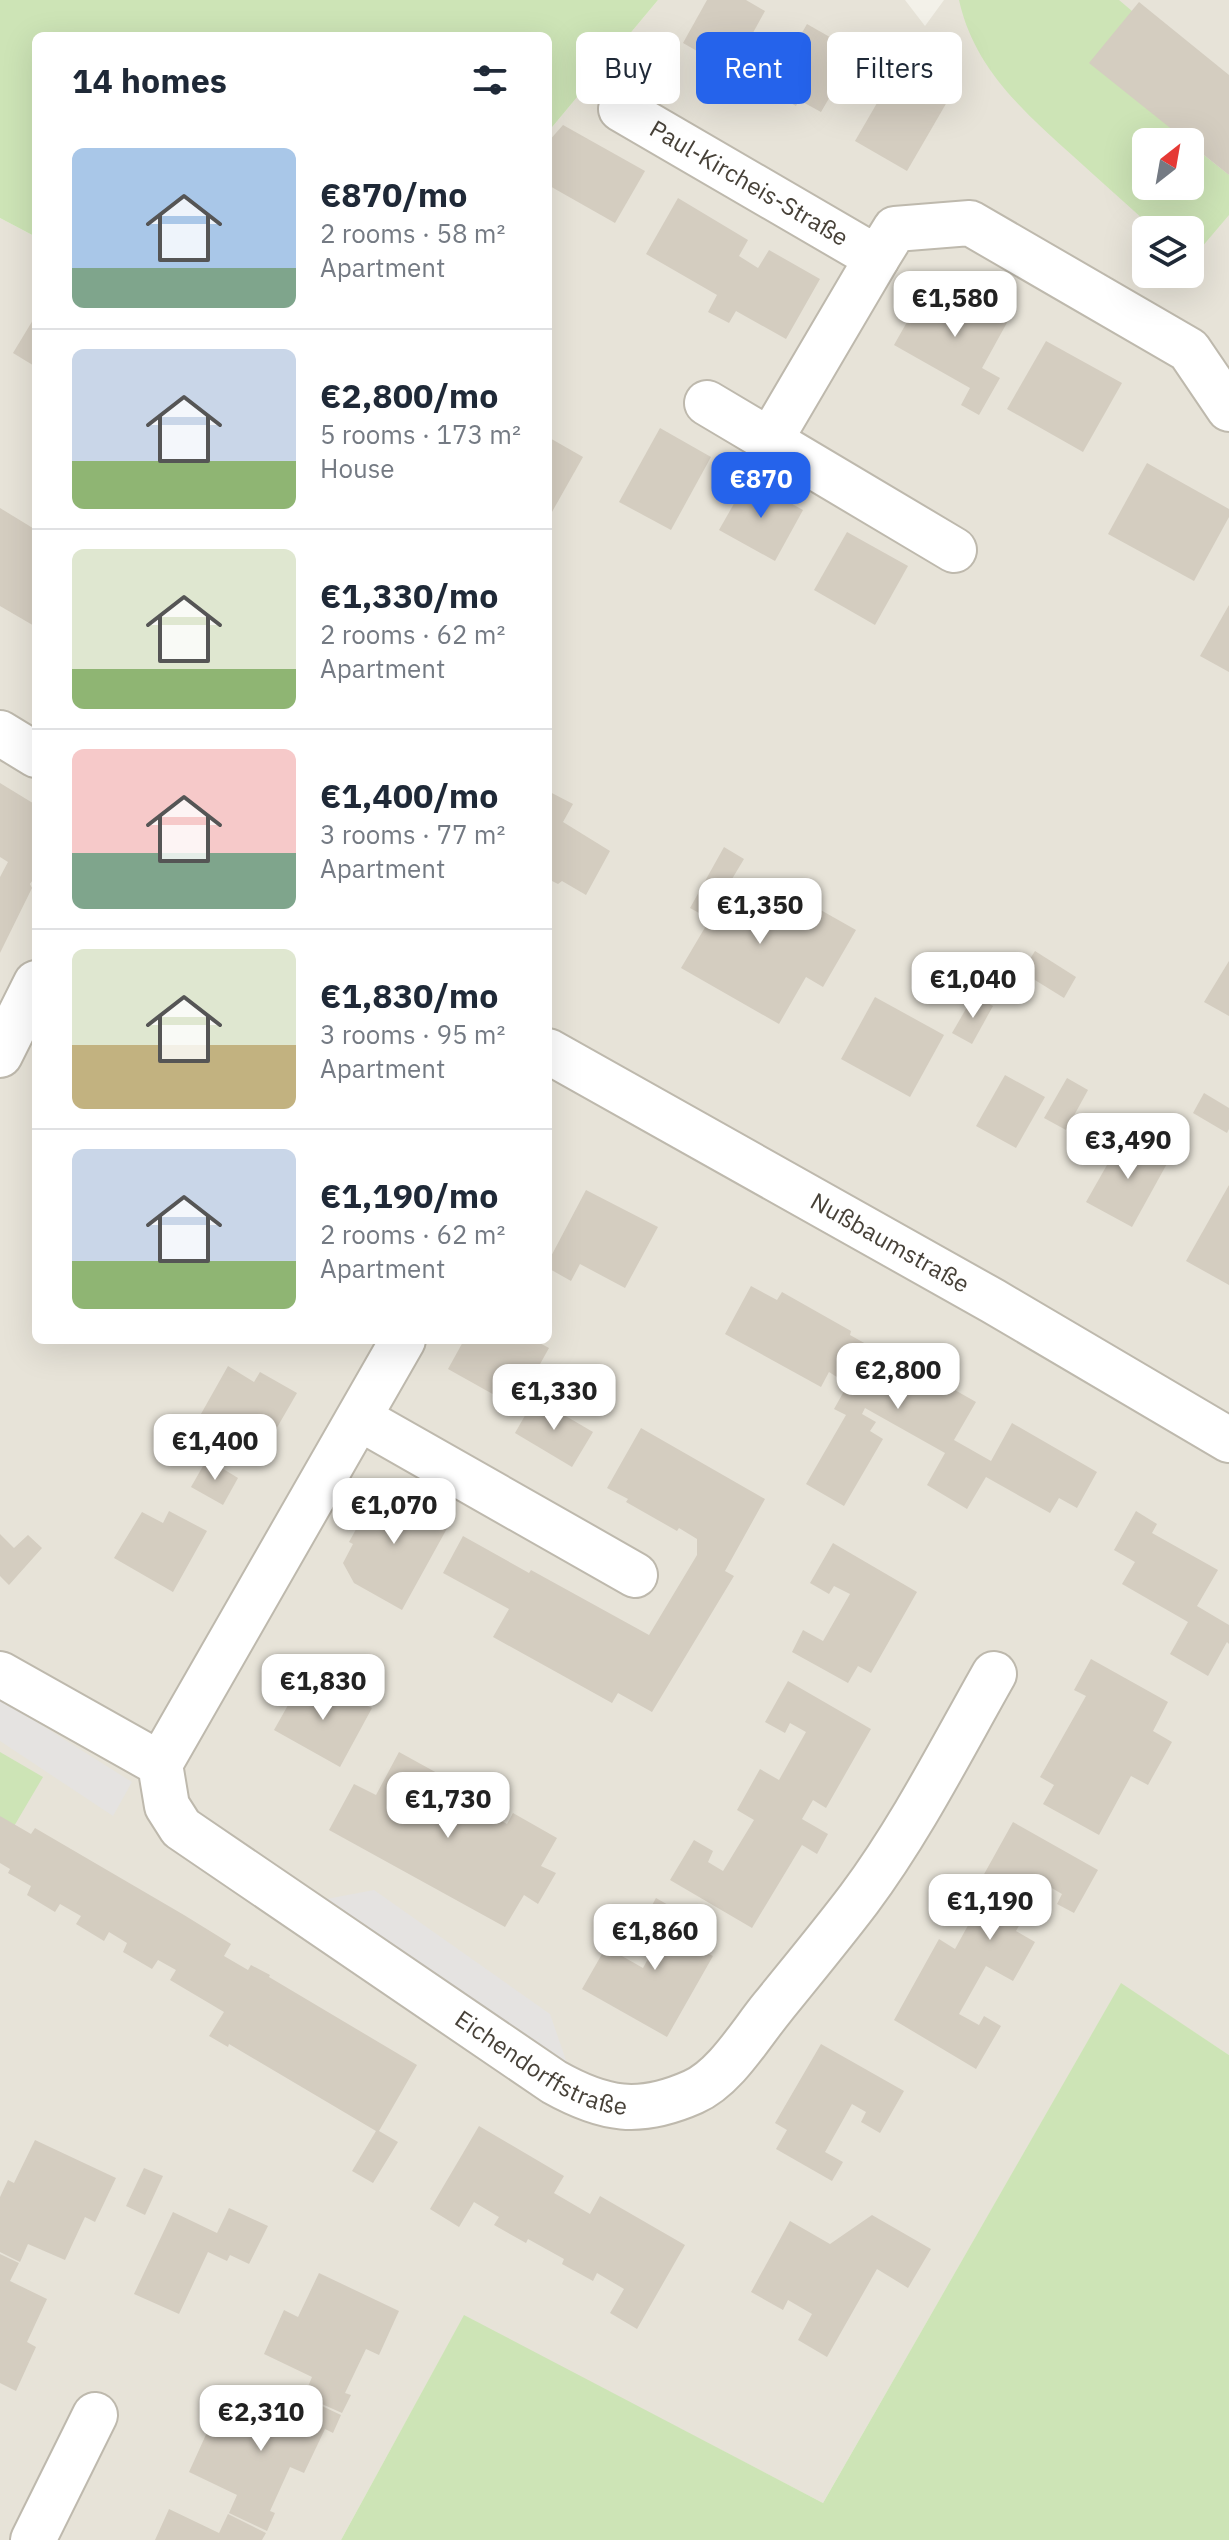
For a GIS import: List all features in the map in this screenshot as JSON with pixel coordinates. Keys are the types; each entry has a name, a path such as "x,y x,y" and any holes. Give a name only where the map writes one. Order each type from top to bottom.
{"street":[{"name":"Paul-Kircheis-Straße","path":"621,109 877,258"},
{"name":"Paul-Kircheis-Straße","path":"770,440 895,229 970,223 1189,350 1229,409"},
{"path":"707,403 954,550"},
{"path":"0,733 32,753"},
{"path":"0,1055 32,991"},
{"name":"Nußbaumstraße","path":"552,1063 993,1301 1229,1440"},
{"path":"0,1674 160,1764 401,1344"},
{"path":"359,1418 635,1575"},
{"name":"Eichendorffstraße","path":"160,1764 167,1806 181,1828 554,2082 581,2097 609,2106 633,2108 665,2102 696,2091 728,2065 860,1897 920,1806 994,1674"},
{"path":"33,2540 95,2415"}],"shaded area":[{"path":"658,0 905,0 925,26 944,0 1229,0 1229,2055 1121,1984 823,2503 464,2316 341,2540 0,2540 0,218 32,235 32,1344 552,1344 552,127 576,98 576,104 680,104 680,32 631,32"},
{"path":"0,1699 132,1782 113,1816 0,1741"},
{"path":"374,1890 550,2014 570,2072 316,1901"}],"green space":[{"path":"0,0 658,0 631,32 576,32 576,98 552,127 552,32 32,32 32,235 0,218"},
{"path":"959,0 1119,0 1132,11 1182,128 1132,128 1132,200 1204,200 1204,155 1229,175 1229,215 1204,244 1204,216 1139,216 1019,105 988,67 966,24"},
{"path":"0,1752 43,1777 0,1850"},
{"path":"1121,1983 1229,2055 1229,2540 341,2540 464,2315 823,2503"}],"building":[{"path":"707,0 746,0 765,11 753,32 696,32 696,50 683,43"},
{"path":"1139,2 1229,75 1229,175 1204,155 1204,128 1170,128 1089,63"},
{"path":"807,24 827,35 827,102 821,112 806,104 811,104 811,32 802,32"},
{"path":"876,104 946,104 907,171 855,141"},
{"path":"563,125 645,171 615,223 552,187 552,137"},
{"path":"678,198 748,240 739,256 758,268 769,250 820,279 786,339 736,311 729,323 708,312 717,295 646,254"},
{"path":"933,276 1009,319 982,368 1000,378 979,415 961,405 970,388 894,345"},
{"path":"32,322 32,365 13,353"},
{"path":"1046,341 1122,383 1083,452 1007,409"},
{"path":"660,428 711,457 671,530 619,502"},
{"path":"552,439 583,457 552,512"},
{"path":"1147,463 1229,509 1229,517 1194,581 1108,534"},
{"path":"748,479 803,510 775,561 719,530"},
{"path":"0,508 32,528 32,625 0,606"},
{"path":"847,532 908,566 875,625 814,590"},
{"path":"1229,605 1229,672 1200,656"},
{"path":"0,783 32,803 32,888 0,953 0,877 8,862 0,857"},
{"path":"552,793 573,804 563,822 610,851 586,895 562,881 558,884 552,881"},
{"path":"724,847 744,859 726,889 795,930 810,904 856,930 823,987 806,977 779,1024 681,968 710,919 690,908"},
{"path":"1035,951 1076,977 1064,998 1022,972"},
{"path":"1229,961 1229,1016 1204,1002"},
{"path":"974,995 993,1006 972,1044 952,1033"},
{"path":"875,997 944,1035 910,1097 841,1059"},
{"path":"1005,1075 1045,1097 1016,1148 976,1126"},
{"path":"1067,1078 1088,1090 1066,1130 1044,1118"},
{"path":"1204,1093 1229,1108 1227,1133 1193,1113"},
{"path":"1124,1135 1169,1160 1132,1227 1086,1202"},
{"path":"1229,1185 1229,1285 1186,1261"},
{"path":"586,1190 658,1227 625,1288 580,1264 571,1281 552,1270 552,1254"},
{"path":"751,1286 777,1300 782,1292 851,1331 850,1335 976,1402 954,1440 991,1461 1012,1423 1097,1472 1077,1508 1059,1498 1050,1513 986,1477 967,1509 927,1485 945,1453 865,1408 862,1414 876,1422 870,1431 883,1439 844,1506 806,1484 846,1415 834,1409 848,1384 829,1372 821,1387 725,1334"},
{"path":"462,1344 542,1344 549,1348 516,1407 448,1369"},
{"path":"228,1366 254,1382 260,1372 297,1393 260,1457 197,1421"},
{"path":"535,1398 593,1432 572,1467 515,1433"},
{"path":"641,1428 765,1499 725,1571 734,1576 652,1712 618,1693 612,1703 493,1637 509,1609 443,1573 463,1536 649,1635 697,1555 697,1539 679,1528 677,1531 607,1488"},
{"path":"207,1459 238,1478 223,1505 191,1487"},
{"path":"401,1489 419,1499 423,1508 450,1523 402,1610 354,1583 343,1563 353,1544 349,1542 376,1493 387,1499 391,1491"},
{"path":"169,1511 207,1531 173,1592 114,1558 142,1512 163,1523"},
{"path":"1136,1511 1157,1524 1152,1533 1218,1570 1197,1606 1229,1625 1229,1644 1227,1642 1208,1676 1170,1654 1188,1622 1122,1584 1135,1562 1114,1550"},
{"path":"0,1534 14,1548 28,1535 42,1548 9,1585 0,1576"},
{"path":"833,1543 917,1592 871,1673 858,1666 848,1683 792,1652 803,1630 823,1641 850,1594 834,1586 829,1594 810,1583"},
{"path":"1091,1659 1168,1702 1153,1731 1172,1742 1148,1785 1131,1776 1099,1835 1043,1804 1054,1785 1040,1777 1086,1696 1074,1690"},
{"path":"788,1681 871,1729 826,1808 813,1800 802,1819 828,1834 817,1854 802,1845 752,1928 670,1880 694,1840 713,1851 708,1862 723,1871 754,1820 737,1810 760,1769 779,1780 806,1732 790,1723 785,1733 765,1722"},
{"path":"301,1682 330,1699 336,1689 372,1708 340,1767 274,1730"},
{"path":"399,1752 477,1795 472,1804 507,1824 513,1813 557,1838 541,1866 556,1873 538,1904 524,1895 505,1927 329,1830 354,1784 376,1795"},
{"path":"0,1816 31,1834 35,1828 184,1915 231,1944 224,1956 248,1970 251,1965 270,1975 417,2065 379,2131 398,2142 373,2183 352,2171 376,2131 229,2044 228,2047 209,2036 224,2012 170,1980 176,1970 158,1960 152,1969 123,1952 127,1943 109,1932 104,1941 76,1924 81,1916 60,1904 55,1912 27,1895 31,1886 8,1873 10,1869 0,1863"},
{"path":"1013,1822 1098,1870 1074,1913 1057,1904 1062,1894 1043,1883 1016,1931 1035,1942 1013,1981 986,1966 959,2014 979,2025 984,2016 1001,2026 976,2069 894,2020 939,1939 955,1949 977,1909 968,1903"},
{"path":"656,1898 712,1930 701,1950 713,1956 667,2037 582,1989 606,1947 643,1968 664,1929 645,1918"},
{"path":"821,2044 904,2091 880,2133 861,2122 866,2112 852,2104 825,2152 843,2162 832,2181 776,2149 787,2130 775,2123"},
{"path":"479,2126 564,2176 554,2193 590,2214 600,2196 685,2245 637,2329 610,2313 624,2289 597,2273 593,2281 562,2264 564,2259 494,2225 499,2217 474,2202 459,2227 430,2209"},
{"path":"35,2140 116,2178 95,2222 85,2217 65,2260 28,2244 20,2262 0,2252 0,2197 8,2180 14,2183"},
{"path":"144,2168 163,2176 145,2215 126,2206"},
{"path":"229,2208 268,2226 249,2264 230,2255 227,2261 208,2252 179,2314 134,2294 173,2212 217,2233"},
{"path":"872,2215 931,2249 908,2288 877,2269 827,2357 798,2340 812,2314 788,2300 783,2310 751,2292 790,2221 830,2244"},
{"path":"0,2254 19,2263 10,2281 47,2299 27,2342 36,2347 16,2391 0,2383"},
{"path":"319,2273 399,2311 379,2355 366,2349 345,2393 351,2395 342,2413 304,2396 312,2377 264,2354 284,2310 298,2317"},
{"path":"243,2391 295,2415 303,2397 341,2415 333,2433 325,2429 304,2473 290,2467 270,2511 275,2513 267,2531 229,2513 237,2495 189,2472 209,2428 223,2435"},
{"path":"169,2509 219,2533 228,2514 266,2533 262,2540 155,2540"}]}
